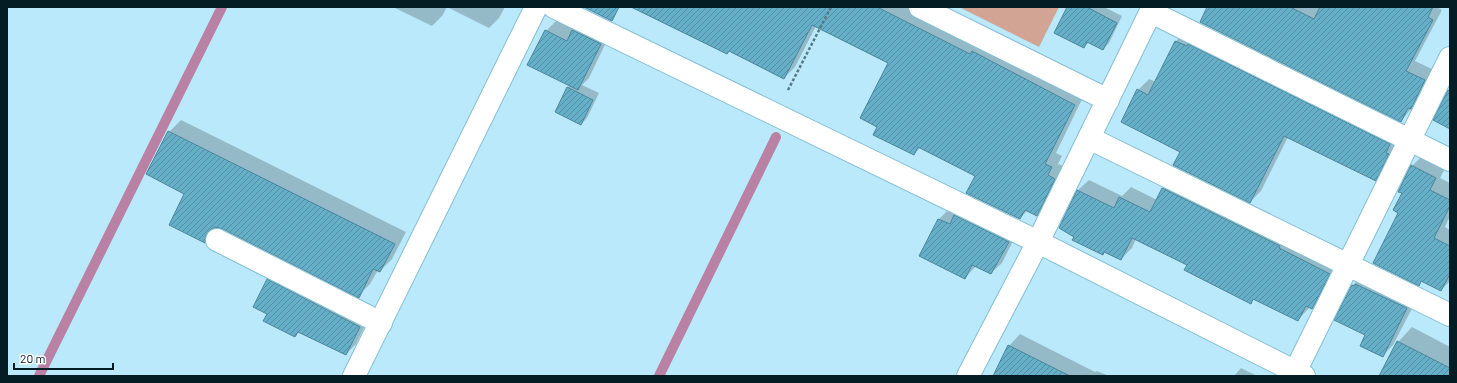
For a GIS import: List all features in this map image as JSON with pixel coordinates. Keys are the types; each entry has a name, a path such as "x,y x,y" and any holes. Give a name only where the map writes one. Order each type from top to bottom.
{"street":[{"path":"354,376 536,7"},
{"path":"554,7 1038,242 1300,374 1348,266 1450,58"},
{"path":"920,7 1108,100"},
{"path":"968,376 1038,242 1152,9 1409,141 1450,160"},
{"path":"1089,138 1450,315"},
{"path":"217,240 381,323"}],"path":[{"path":"776,115 831,7"}],"shaded area":[{"path":"959,7 1059,7 1039,47"}],"building":[{"path":"584,7 619,7 612,21"},
{"path":"631,7 877,7 970,54 972,51 1075,105 1045,164 1052,167 1048,175 1055,179 1037,216 1025,210 1020,219 966,193 975,176 918,147 914,155 873,135 877,127 860,118 888,63 812,25 784,79 729,51 727,54"},
{"path":"1067,7 1087,7 1117,23 1103,50 1087,42 1084,48 1054,33"},
{"path":"1207,7 1290,7 1314,19 1320,7 1433,7 1428,17 1433,20 1406,71 1425,80 1411,109 1408,108 1401,122 1200,22"},
{"path":"545,30 567,41 572,30 601,44 578,90 527,65"},
{"path":"1175,41 1187,46 1188,44 1390,144 1386,153 1389,154 1376,181 1284,136 1250,203 1173,165 1180,152 1121,122 1137,89 1148,95"},
{"path":"567,87 593,100 581,125 555,112"},
{"path":"1448,90 1450,91 1450,129 1433,120"},
{"path":"168,131 395,244 380,272 373,269 359,298 223,229 215,227 210,230 206,235 205,243 169,225 184,194 146,174"},
{"path":"1411,165 1436,178 1430,190 1450,200 1450,206 1434,238 1450,246 1450,274 1441,291 1421,281 1419,286 1373,263 1398,213 1393,210 1402,193 1398,192"},
{"path":"1162,188 1280,246 1279,248 1330,274 1312,309 1306,306 1298,321 1253,299 1251,304 1184,270 1187,265 1132,238 1121,260 1104,252 1103,255 1072,240 1074,237 1059,228 1077,190 1114,208 1119,197 1150,212"},
{"path":"954,215 1009,242 991,274 972,265 965,279 919,256 938,219 950,224"},
{"path":"267,279 360,327 346,355 298,332 295,337 263,321 267,314 253,307"},
{"path":"1355,284 1407,308 1383,357 1360,346 1365,335 1334,320 1352,285 1355,286"},
{"path":"1397,341 1450,368 1450,376 1379,376"},
{"path":"1008,345 1070,376 993,376"}],"waterway":[{"path":"39,376 222,7"},
{"path":"659,376 776,137"}]}
